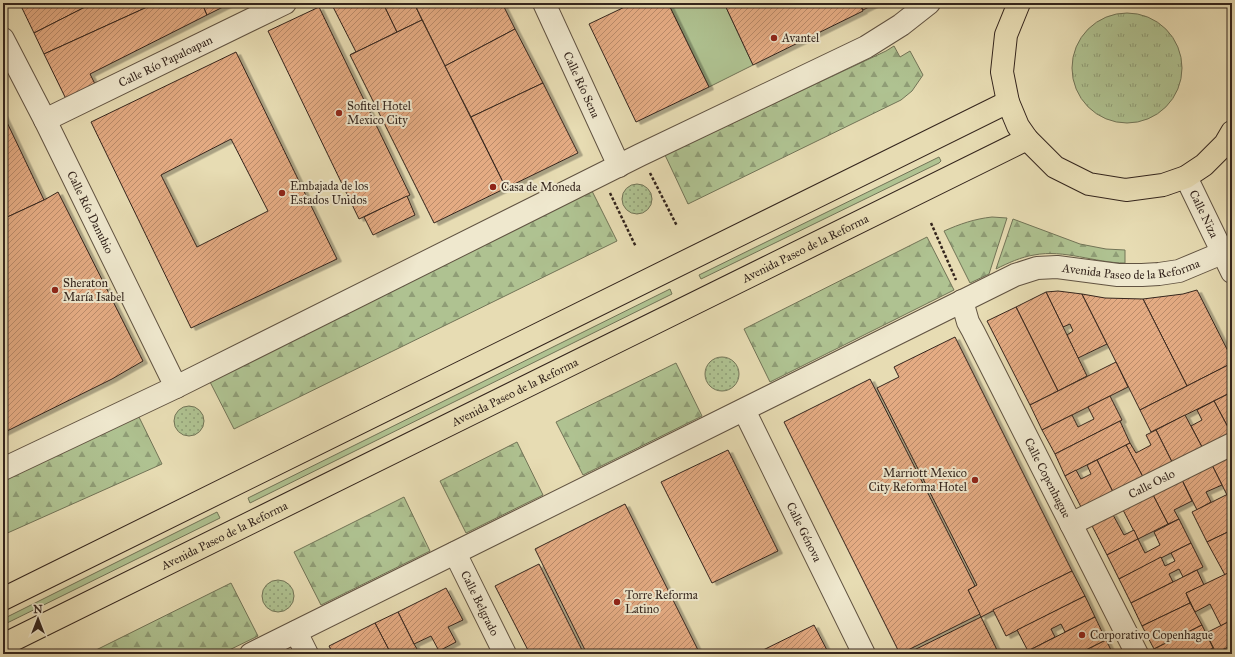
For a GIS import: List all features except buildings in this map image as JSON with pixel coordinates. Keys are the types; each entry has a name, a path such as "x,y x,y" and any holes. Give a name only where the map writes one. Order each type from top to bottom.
{"main road":[{"path":"1019,3 1006,35 1002,72 1008,102 1018,126 1027,139 1055,167 1089,184 1126,190 1163,185 1186,177 1204,165 1225,144 1232,132"},
{"path":"3,599 1008,102"},
{"name":"Avenida Paseo de la Reforma","path":"3,646 1027,139"}],"street":[{"name":"Calle Río Papaloapan","path":"45,120 285,3"},
{"path":"3,469 176,387 640,155 866,47 901,25 929,3"},
{"name":"Calle Río Sena","path":"552,6 610,170"},
{"name":"Calle Río Danubio","path":"3,38 45,120 176,387"},
{"name":"Calle Niza","path":"1186,177 1227,250 1232,272"},
{"name":"Avenida Paseo de la Reforma","path":"252,654 1015,275 1037,268 1057,267 1118,275 1142,275 1180,271 1227,250"},
{"name":"Calle Copenhague","path":"962,301 968,322 1136,654"},
{"name":"Calle Génova","path":"744,410 864,654"},
{"name":"Calle Oslo","path":"1071,524 1232,444"},
{"name":"Calle Belgrado","path":"455,553 506,654"},
{"path":"296,632 306,654"}],"path":[{"path":"640,155 678,226"},
{"path":"610,170 636,247"},
{"path":"931,223 960,289 962,301"}],"green space":[{"path":"668,3 724,3 753,65 709,87"},
{"path":"1127,13 1148,18 1166,29 1177,47 1182,68 1177,89 1166,107 1148,118 1127,123 1106,118 1088,107 1077,89 1072,68 1077,47 1088,29 1106,18"},
{"path":"894,46 900,57 910,51 923,75 912,91 901,100 688,204 665,155"},
{"path":"939,157 941,161 939,163 701,279 699,275"},
{"path":"637,184 643,185 651,193 651,205 643,213 637,214 631,213 623,205 622,199 623,193 631,185"},
{"path":"592,191 617,241 234,429 209,380"},
{"path":"992,217 1007,218 989,274 970,283 944,231 967,222"},
{"path":"1013,219 1080,244 1106,249 1125,250 1125,263 1102,261 1068,255 1045,254 1024,257 996,269"},
{"path":"927,237 954,290 770,382 744,329"},
{"path":"670,289 672,294 250,503 248,498"},
{"path":"719,357 725,357 734,362 738,368 738,380 734,386 725,391 719,391 710,386 705,377 705,371 710,362"},
{"path":"676,363 702,416 583,475 556,422"},
{"path":"189,406 195,407 203,415 203,427 195,435 189,436 183,435 175,427 174,421 175,415 183,407"},
{"path":"138,415 162,464 3,535 3,480"},
{"path":"517,442 543,495 466,533 440,481"},
{"path":"404,497 430,551 321,605 294,552"},
{"path":"217,512 220,518 3,625 3,619"},
{"path":"275,580 281,580 290,584 294,596 290,608 281,612 275,612 266,608 262,599 262,593 266,584"},
{"path":"231,583 258,636 221,654 88,654"}],"place":[{"name":"Avantel","path":"774,38"},
{"name":"Sofitel Hotel Mexico City","path":"339,113"},
{"name":"Casa de Moneda","path":"493,187"},
{"name":"Embajada de los Estados Unidos","path":"282,193"},
{"name":"Sheraton María Isabel","path":"55,290"},
{"name":"Marriott Mexico City Reforma Hotel","path":"975,480"},
{"name":"Torre Reforma Latino","path":"617,602"},
{"name":"Corporativo Copenhague","path":"1082,635"}]}
